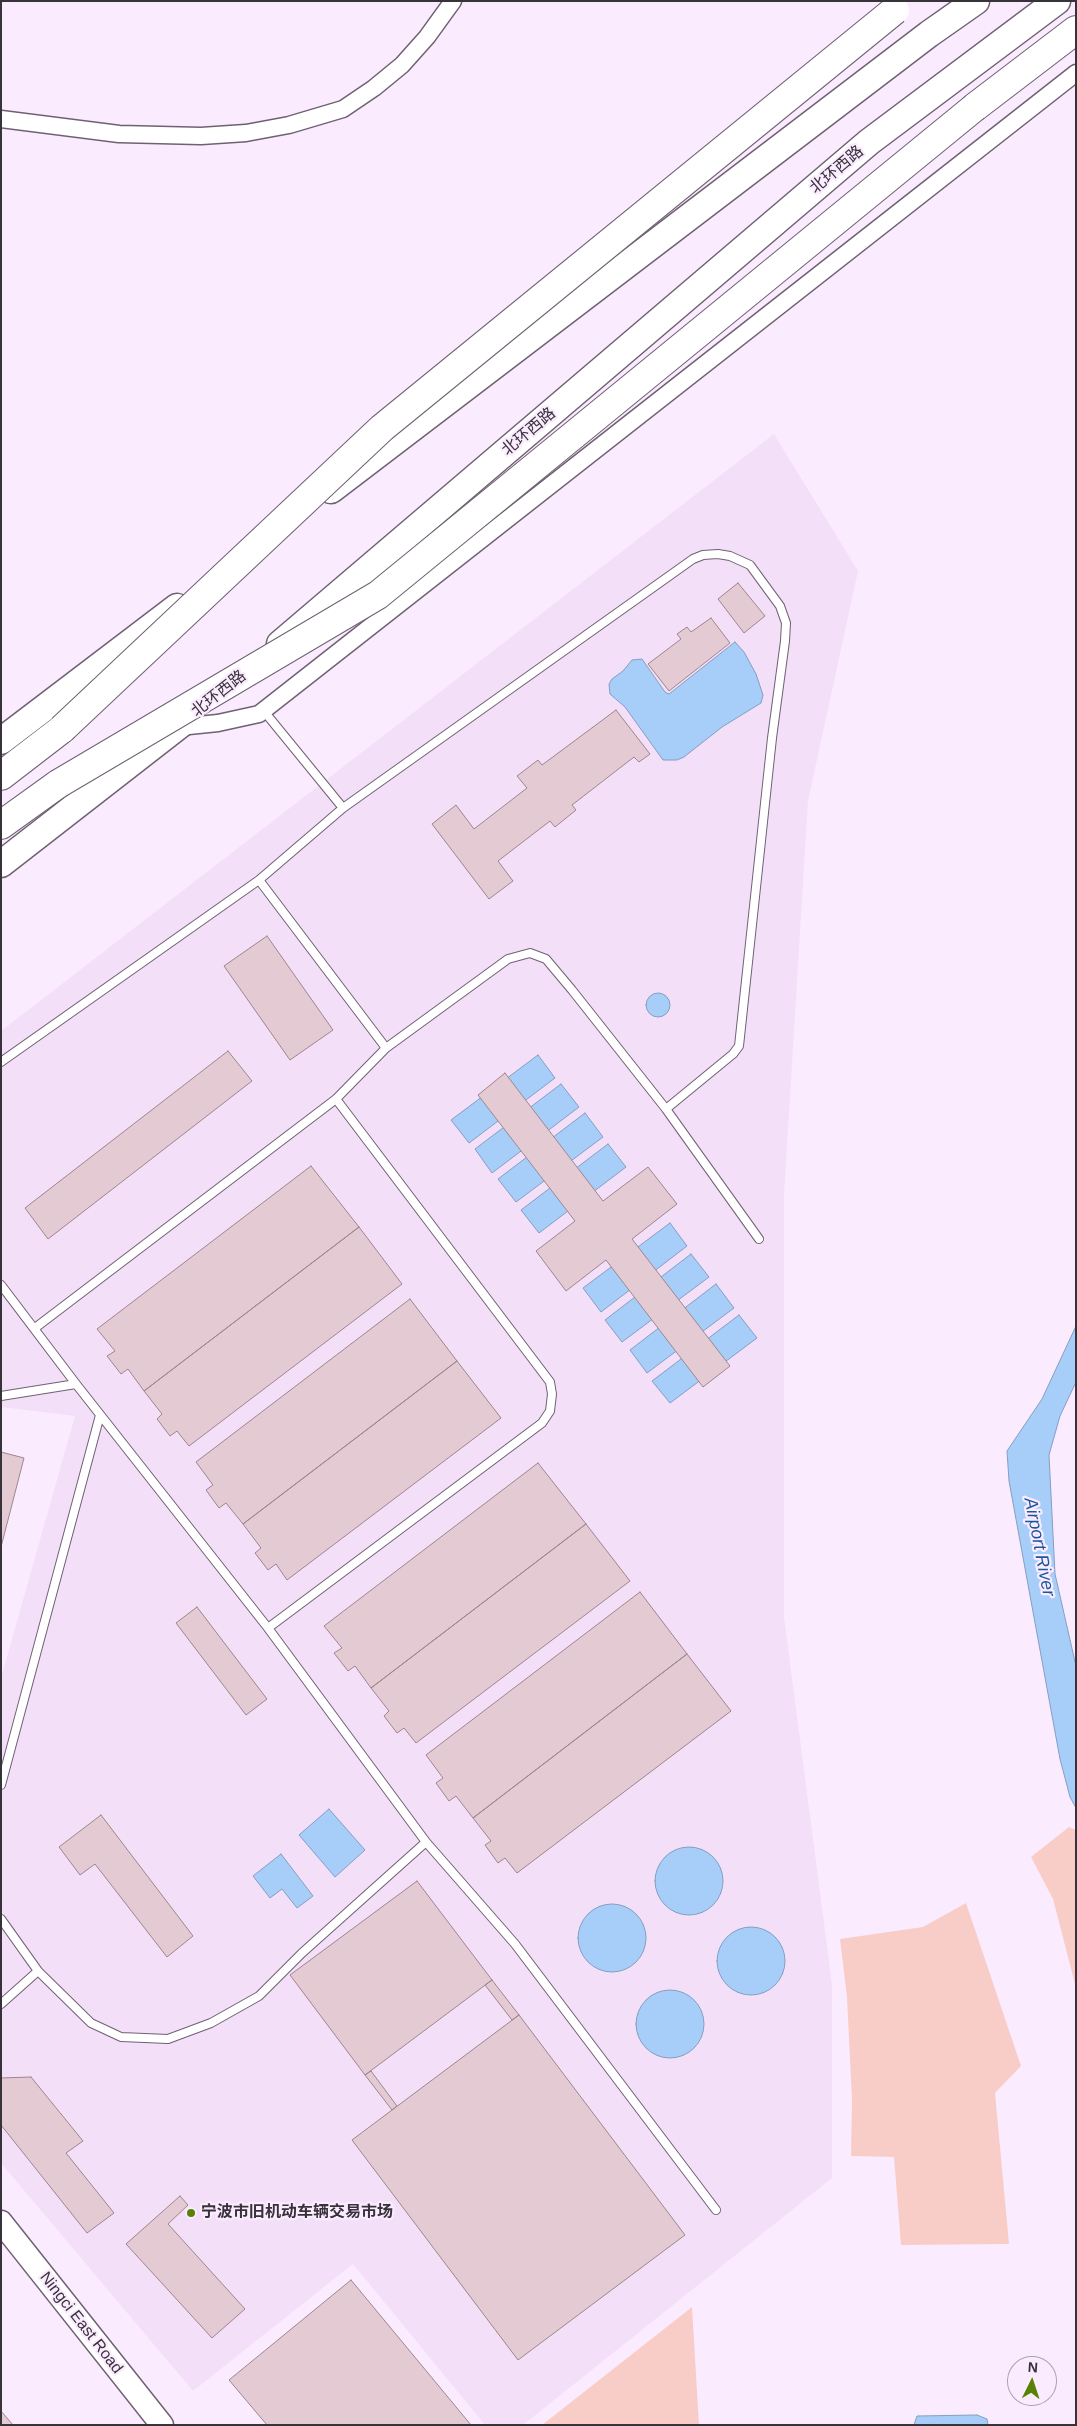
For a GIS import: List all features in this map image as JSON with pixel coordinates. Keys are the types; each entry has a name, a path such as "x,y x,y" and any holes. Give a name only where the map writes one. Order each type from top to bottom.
{"highway":[{"path":"1,776 62,729 382,428 901,6"},
{"path":"1,825 58,784 378,595 975,107 1076,30"}],"main road":[{"path":"1,741 921,40 976,1"},
{"name":"北环西路","path":"1,864 261,660 869,142 1057,1"},
{"name":"Ningci East Road","path":"1,2222 162,2425"}],"street":[{"path":"1,119 119,134 201,136 246,133 289,125 343,109 374,88 402,64 421,44 453,1"},
{"path":"177,727 218,723 259,714 1076,73"}],"lane":[{"path":"1,1062 259,880 343,808 693,559 703,555 718,554 730,556 750,565 780,606 786,623 739,1046 733,1054 666,1108"},
{"path":"263,710 343,808"},
{"path":"259,880 386,1048"},
{"path":"35,1328 336,1099 386,1048 508,959 530,953 546,959 666,1108 758,1239"},
{"path":"268,1628 542,1423 550,1411 552,1394 550,1382 336,1099"},
{"path":"1,1286 268,1628 426,1842 515,1944 716,2210"},
{"path":"1,1396 76,1384"},
{"path":"1,1785 100,1415"},
{"path":"1,1919 38,1971 91,2024 121,2037 168,2039 211,2023 259,1996 302,1952 426,1842"},
{"path":"1,2004 38,1971"}],"shaded area":[{"path":"774,434 858,571 808,801 784,1195 784,1617 832,1984 832,2178 523,2425 485,2425 353,2264 193,2391 1,2163 1,1678 75,1416 1,1407 1,1031"},
{"path":"1069,1827 1076,1830 1076,1988 1053,1899 1031,1857"},
{"path":"966,1903 1021,2066 995,2093 1009,2244 901,2245 894,2157 851,2156 852,2100 847,1997 840,1939 923,1927"},
{"path":"692,2307 699,2425 542,2425"}],"water":[{"path":"735,642 744,652 756,674 763,695 761,703 722,727 684,757 677,760 663,760 625,707 610,694 609,684 612,679 623,671 632,660 642,659 665,692 669,694"},
{"path":"658,993 667,996 670,1005 667,1014 658,1017 649,1014 646,1005 649,996"},
{"path":"538,1055 555,1078 469,1143 451,1120"},
{"path":"561,1084 579,1107 492,1173 475,1149"},
{"path":"585,1113 603,1137 516,1202 498,1179"},
{"path":"608,1144 626,1167 539,1233 521,1210"},
{"path":"670,1223 687,1246 601,1312 583,1288"},
{"path":"691,1254 709,1277 622,1342 605,1320"},
{"path":"716,1284 734,1308 647,1373 630,1350"},
{"path":"739,1315 757,1338 670,1403 652,1381"},
{"name":"Airport River","path":"1076,1326 1076,1382 1060,1416 1049,1455 1055,1574 1076,1666 1076,1808 1070,1797 1060,1759 1009,1481 1007,1451 1042,1399"},
{"path":"329,1809 365,1850 335,1877 299,1835"},
{"path":"689,1847 702,1850 713,1857 720,1868 723,1881 720,1894 713,1905 702,1912 689,1915 676,1912 665,1905 658,1894 655,1881 658,1868 665,1857 676,1850"},
{"path":"281,1854 313,1896 297,1908 282,1889 270,1898 253,1876"},
{"path":"612,1904 625,1907 636,1914 643,1925 646,1938 643,1951 636,1962 625,1969 612,1972 599,1969 588,1962 581,1951 578,1938 581,1925 588,1914 599,1907"},
{"path":"751,1927 764,1930 775,1937 782,1948 785,1961 782,1974 775,1985 764,1992 751,1995 738,1992 727,1985 720,1974 717,1961 720,1948 727,1937 738,1930"},
{"path":"670,1990 683,1993 694,2000 701,2011 704,2024 701,2037 694,2048 683,2055 670,2058 657,2055 646,2048 639,2037 636,2024 639,2011 646,2000 657,1993"},
{"path":"977,2415 987,2419 988,2425 914,2425 917,2416"}],"building":[{"path":"738,583 765,616 744,633 718,599"},
{"path":"711,618 730,643 669,691 648,664 681,639 677,634 687,627 691,632"},
{"path":"616,710 650,754 639,762 634,757 572,805 576,810 555,827 550,821 498,861 513,881 489,899 432,824 456,805 474,829 527,788 517,776 538,760 542,765"},
{"path":"267,936 333,1030 290,1060 224,966"},
{"path":"228,1051 252,1081 48,1239 25,1208"},
{"path":"505,1073 603,1201 648,1167 677,1204 632,1239 730,1366 703,1387 606,1260 566,1291 536,1251 575,1221 478,1095"},
{"path":"311,1166 359,1227 144,1391 128,1369 121,1374 107,1356 115,1351 97,1329"},
{"path":"359,1227 402,1284 189,1446 177,1431 170,1436 157,1419 162,1414 144,1391"},
{"path":"410,1299 457,1361 243,1524 226,1503 219,1508 206,1490 213,1485 196,1462"},
{"path":"457,1361 501,1418 287,1580 276,1564 268,1570 255,1553 261,1548 243,1524"},
{"path":"1,1452 24,1458 1,1547"},
{"path":"538,1463 586,1524 371,1688 355,1666 348,1671 334,1653 342,1648 324,1626"},
{"path":"586,1524 630,1581 416,1743 404,1728 397,1733 384,1716 389,1711 371,1688"},
{"path":"640,1592 687,1654 473,1818 456,1796 449,1801 436,1783 443,1778 426,1755"},
{"path":"197,1607 267,1699 246,1715 176,1623"},
{"path":"687,1654 731,1711 517,1873 505,1858 498,1863 485,1845 491,1841 473,1818"},
{"path":"101,1815 193,1936 167,1957 95,1864 80,1875 59,1847"},
{"path":"417,1881 492,1980 365,2075 290,1975"},
{"path":"492,1980 519,2015 512,2020 485,1985"},
{"path":"519,2015 685,2235 518,2360 352,2140"},
{"path":"371,2071 397,2106 392,2110 365,2075"},
{"path":"31,2077 83,2141 66,2153 114,2213 87,2233 1,2125 1,2078"},
{"path":"180,2196 188,2205 168,2224 245,2309 212,2338 126,2244"},
{"path":"351,2280 471,2425 267,2425 229,2380"},
{"path":"1,2411 13,2425 1,2425"}],"place":[{"name":"宁波市旧机动车辆交易市场","path":"191,2213"}]}
